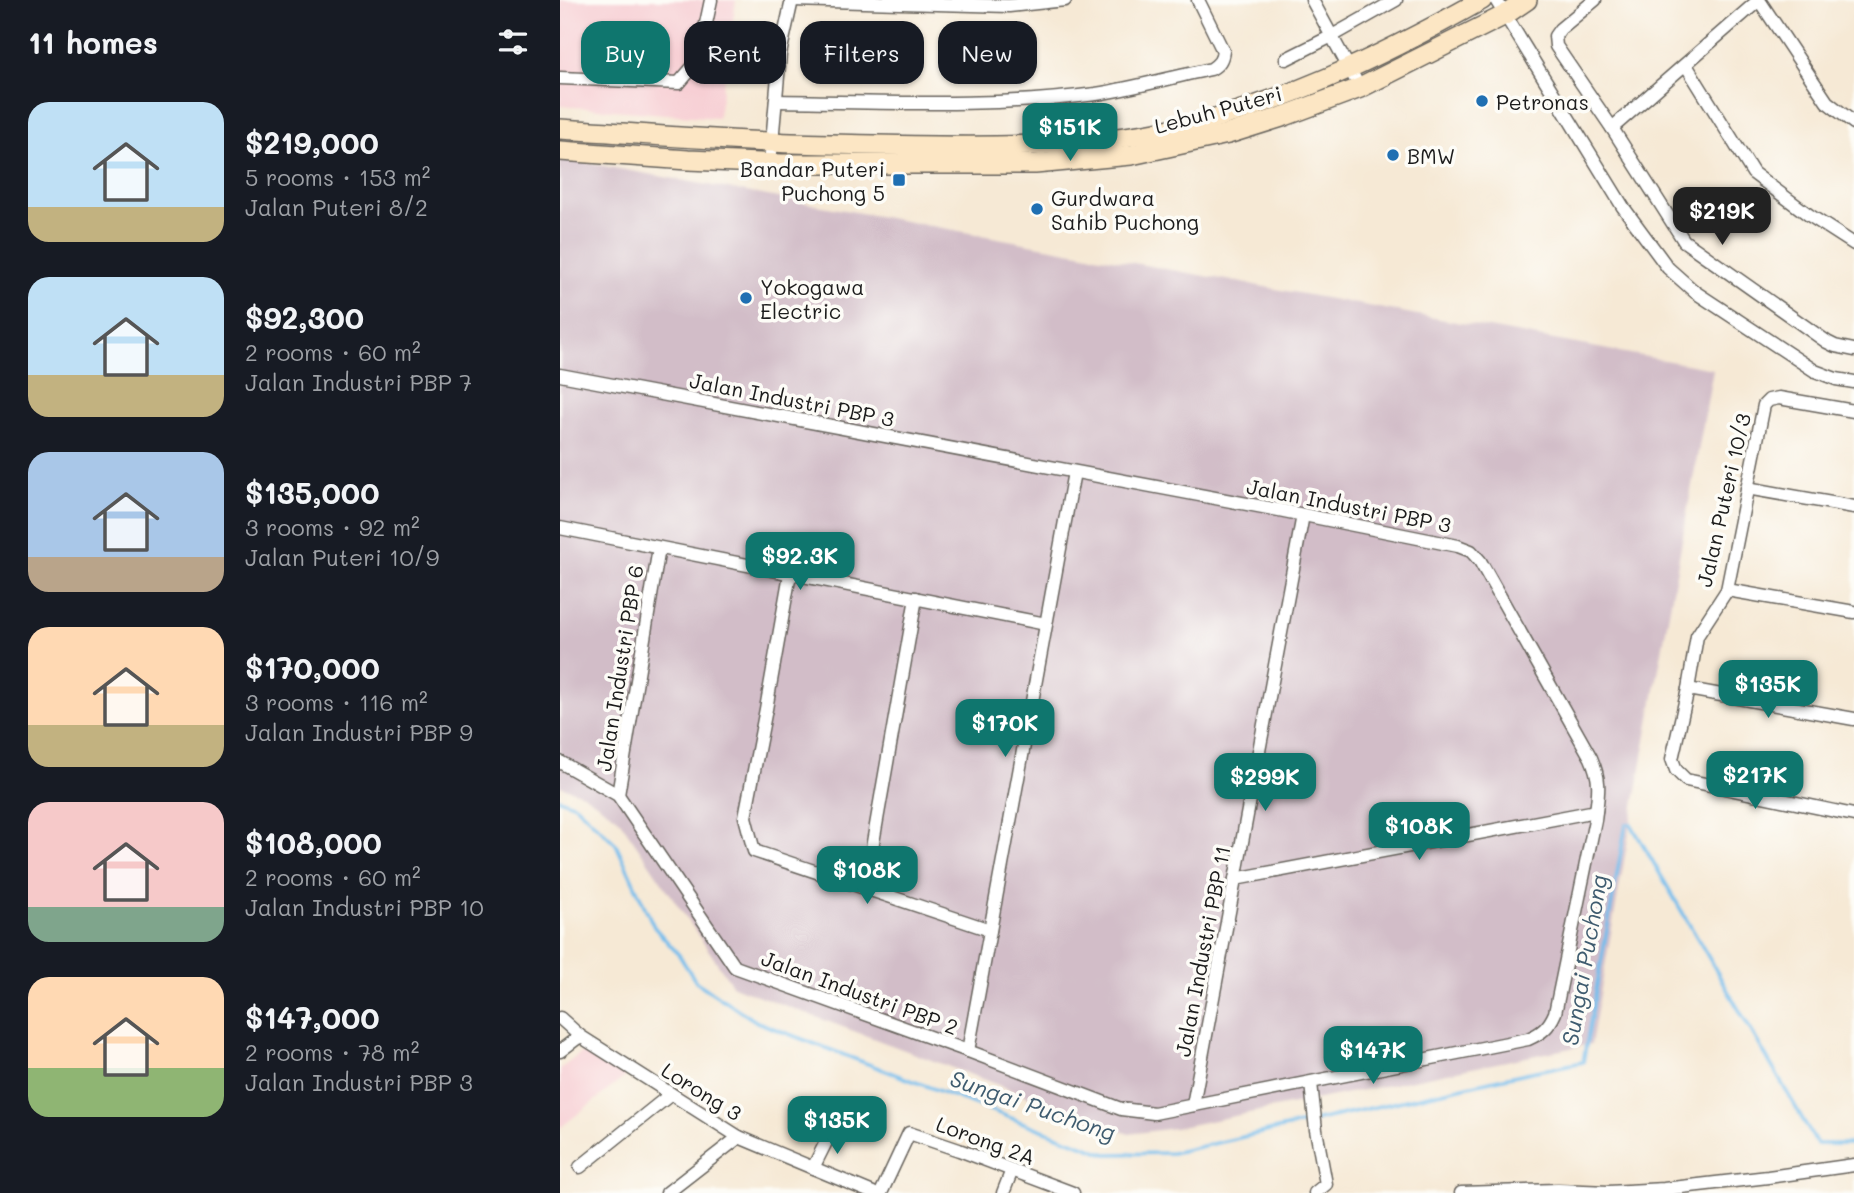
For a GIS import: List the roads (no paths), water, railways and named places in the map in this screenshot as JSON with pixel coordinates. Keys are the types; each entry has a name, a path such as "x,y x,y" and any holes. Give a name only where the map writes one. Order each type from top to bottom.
{"main road":[{"name":"Lebuh Puteri","path":"560,129 1004,146 1124,137 1163,131 1232,113 1307,86 1349,69 1482,0"},
{"name":"Lebuh Puteri","path":"560,151 770,164 1035,164 1131,155 1228,134 1360,88 1500,8 1527,0"}],"street":[{"path":"560,78 679,83 698,61 711,0"},
{"path":"770,164 780,54 792,0 1009,6 1065,0"},
{"path":"776,101 1025,101 1097,93 1211,69 1222,58 1223,51 1198,0"},
{"path":"1312,0 1360,88"},
{"path":"1286,59 1395,0"},
{"path":"1595,0 1560,29 1555,36 1556,46 1684,242 1827,342 1854,350"},
{"path":"1612,128 1759,0 1827,102 1854,123"},
{"path":"1500,8 1623,207 1668,268 1695,292 1815,371 1854,382"},
{"path":"1686,65 1754,173 1809,215 1854,244"},
{"name":"Jalan Industri PBP 3","path":"560,375 1442,542 1471,551 1480,561 1598,775 1596,811 1555,1013 1550,1024 1541,1033 1528,1039 1193,1105"},
{"name":"Jalan Puteri 10/3","path":"1854,411 1779,398 1774,398 1764,405 1727,590 1697,636 1672,759 1676,770 1686,780 1854,815"},
{"path":"968,1051 1074,472"},
{"path":"1747,488 1854,507"},
{"name":"Jalan Industri PBP 11","path":"1193,1105 1303,515"},
{"path":"560,528 1046,624"},
{"name":"Jalan Industri PBP 6","path":"618,794 659,548"},
{"path":"790,574 745,817 754,851 990,930"},
{"path":"1727,590 1854,612"},
{"path":"865,888 916,598"},
{"path":"1688,689 1854,719"},
{"name":"Jalan Industri PBP 2","path":"560,762 618,794 735,967 1121,1109 1154,1113 1193,1105"},
{"path":"1235,879 1596,811"},
{"name":"Lorong 3","path":"560,1018 580,1036 739,1137 873,1193"},
{"path":"560,1051 580,1036"},
{"path":"1311,1083 1326,1184 1315,1193"},
{"path":"580,1167 671,1094"},
{"path":"813,1168 832,1129"},
{"name":"Lorong 2A","path":"881,1193 909,1133 1073,1193"},
{"path":"667,1193 739,1137"},
{"path":"1461,1193 1664,1189 1854,1166"},
{"path":"1003,1193 1012,1170"}],"waterway":[{"name":"Sungai Puchong","path":"560,799 575,805 616,844 654,927 679,955 696,982 757,1022 1106,1154 1172,1153 1583,1062 1626,824 1631,824 1817,1144 1854,1144"}],"place":[{"name":"Petronas","path":"1482,101"},
{"name":"BMW","path":"1393,155"},
{"name":"Bandar Puteri Puchong 5","path":"899,180"},
{"name":"Gurdwara Sahib Puchong","path":"1037,209"},
{"name":"Yokogawa Electric","path":"746,298"}]}
